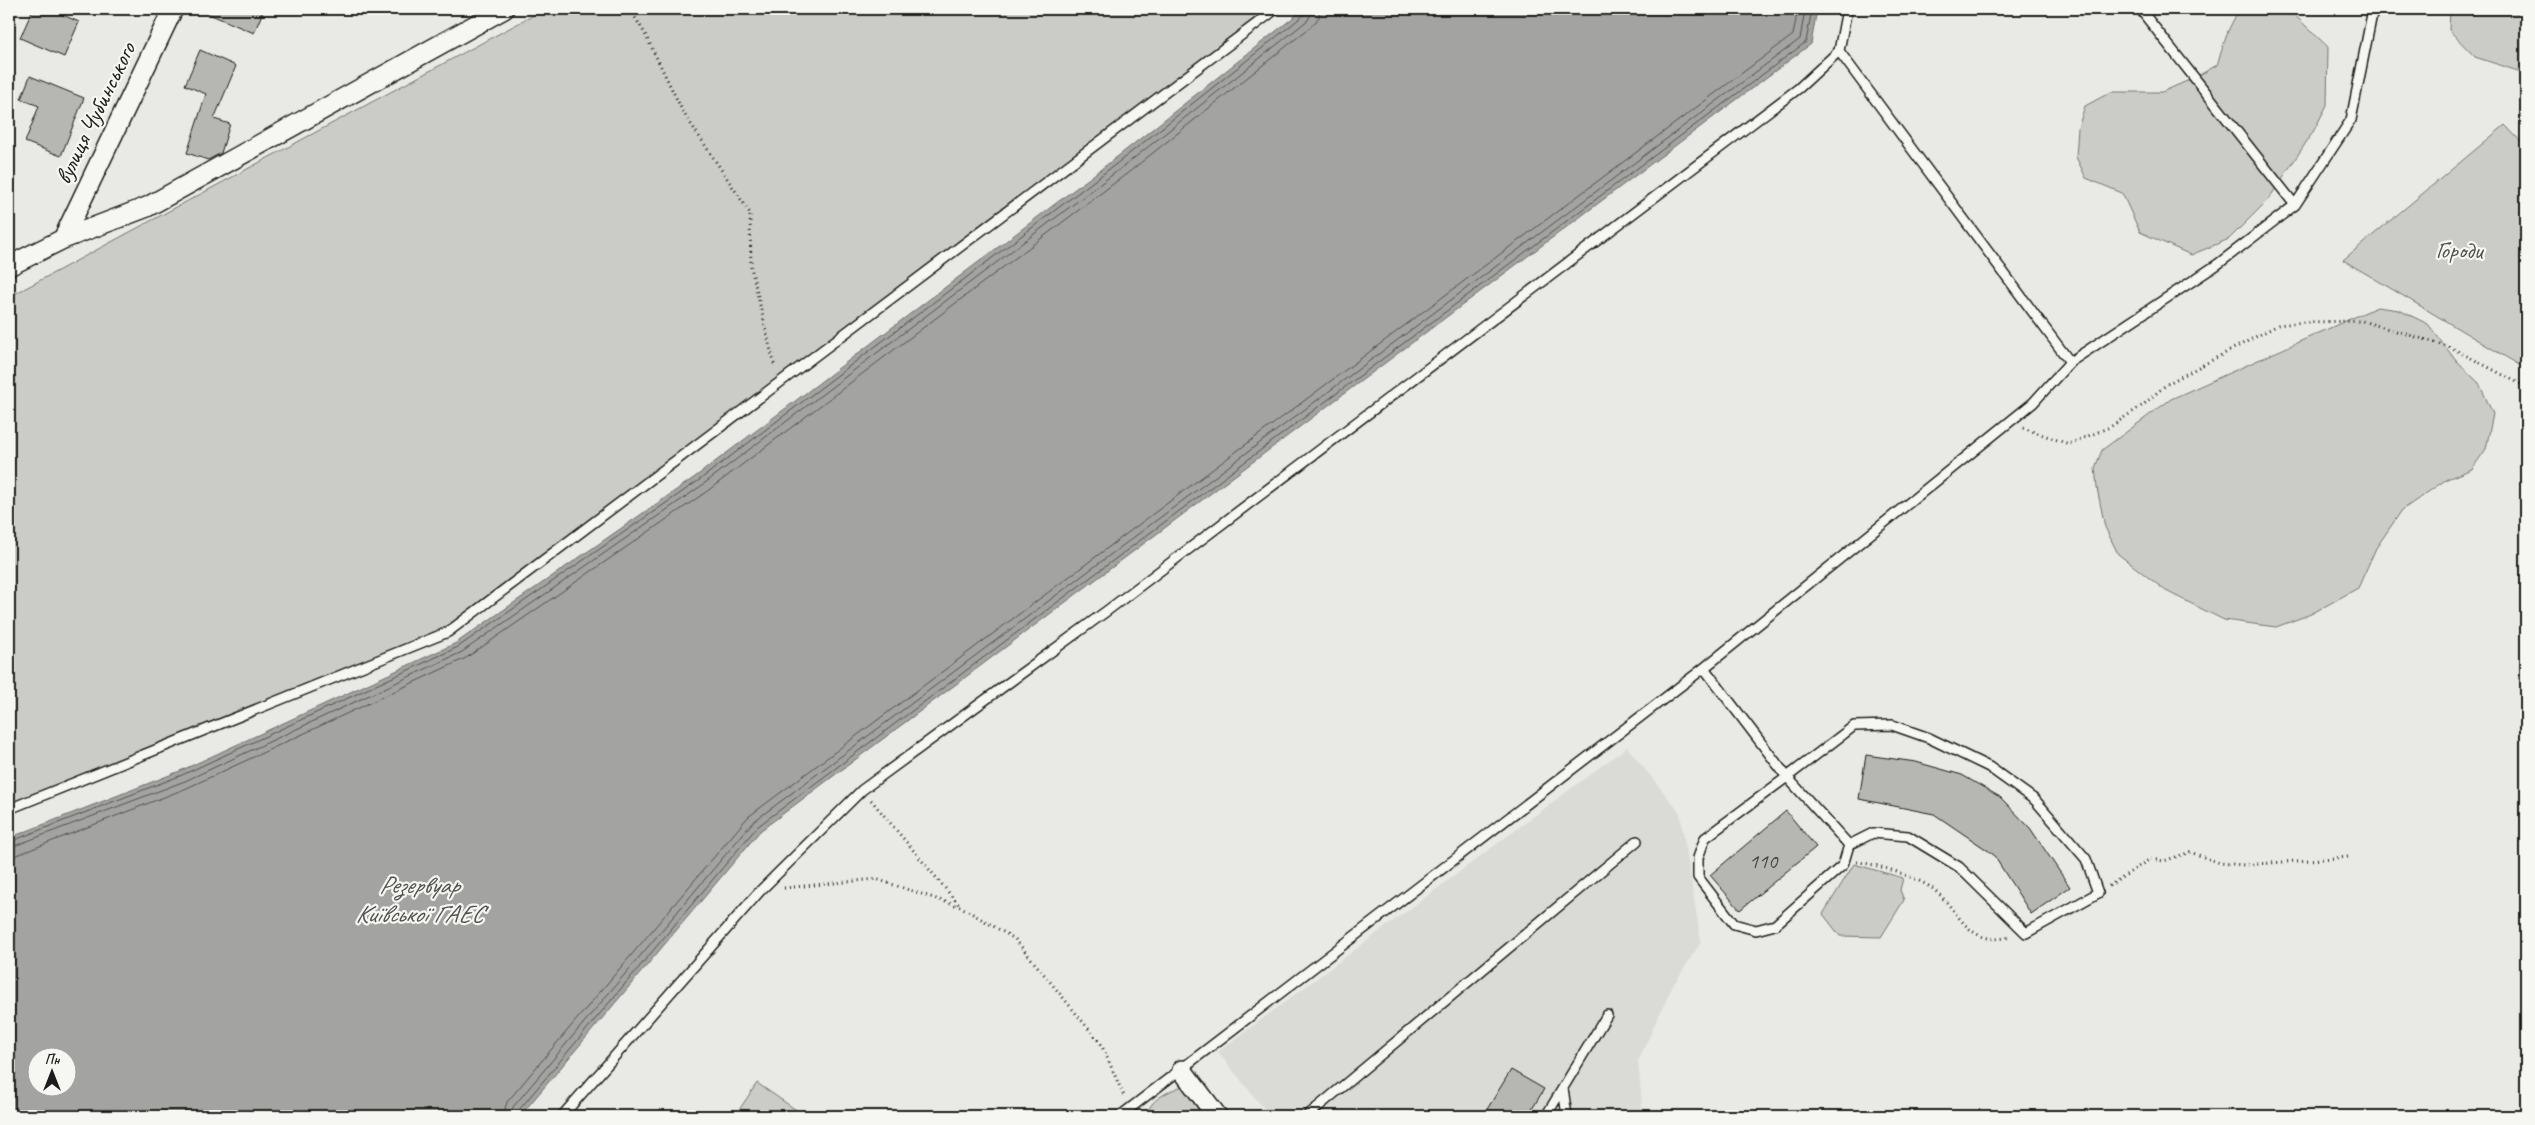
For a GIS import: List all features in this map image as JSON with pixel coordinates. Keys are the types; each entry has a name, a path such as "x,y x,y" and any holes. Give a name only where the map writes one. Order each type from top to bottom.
{"street":[{"name":"вулиця Чубинського","path":"62,239 174,9"},
{"path":"9,266 62,239 147,207 504,9"},
{"path":"1182,1070 1217,1116"}],"lane":[{"path":"9,809 448,632 1276,9"},
{"path":"562,1116 760,891 862,790 1100,616 1799,88 1839,51 1847,9"},
{"path":"2140,9 2295,205"},
{"path":"1120,1116 1704,668 2033,403 2070,362 2218,264 2295,205 2351,120 2373,9"},
{"path":"1839,51 2070,362"},
{"path":"1704,668 1787,776 1848,845"},
{"path":"1892,725 1930,738 1989,767 2035,800 2086,859 2098,893 2026,933 1959,867 1908,836 1873,833 1848,845 1842,865 1775,925 1756,930 1734,924 1698,878 1698,858 1705,838 1854,726 1892,725"},
{"path":"1307,1116 1637,842"},
{"path":"1546,1116 1607,1015"},
{"path":"1563,1088 1567,1116"}],"path":[{"path":"630,9 644,32 683,112 750,213 751,267 778,384"},
{"path":"2008,423 2069,444 2110,427 2142,405 2166,384 2278,325 2304,322 2362,321 2450,346 2526,387"},
{"path":"862,790 961,907"},
{"path":"2098,893 2150,859 2164,861 2190,852 2220,863 2244,865 2348,857"},
{"path":"1844,862 1870,863 1898,872 1933,889 1978,936 1999,939 2026,933"},
{"path":"760,891 876,880 961,907 1014,939 1101,1044 1129,1108"}],"shaded area":[{"path":"1627,747 1680,813 1701,942 1672,987 1638,1061 1643,1116 1270,1116 1218,1052"}],"green space":[{"path":"545,9 1276,9 448,632 9,809 9,297"},
{"path":"2239,9 2288,9 2328,47 2327,105 2313,132 2268,200 2229,239 2191,255 2140,232 2122,193 2086,178 2076,157 2078,128 2085,106 2111,92 2162,92 2196,77 2217,65 2228,31"},
{"path":"2450,9 2526,9 2526,70 2518,71 2475,57 2449,30"},
{"name":"Городи","path":"2505,125 2526,147 2526,369 2343,260"},
{"path":"2377,307 2399,310 2428,324 2457,362 2479,383 2493,414 2486,449 2472,469 2447,479 2402,510 2376,548 2358,588 2311,614 2276,627 2224,620 2166,591 2118,554 2105,527 2097,488 2095,468 2102,450 2171,399"},
{"path":"1854,864 1903,878 1900,890 1904,900 1881,937 1840,936 1823,914"},
{"path":"757,1083 805,1116 735,1116"},
{"path":"1182,1086 1203,1116 1147,1116 1151,1105 1155,1101"}],"water":[{"name":"Резервуар Київської ГАЕС","path":"1304,9 1817,9 1811,44 760,831 520,1116 9,1116 9,838 180,771 456,643 695,477 1117,157"}],"building":[{"path":"33,9 49,9 79,22 64,57 20,38"},
{"path":"197,9 264,9 254,33"},
{"path":"200,50 236,66 214,119 230,124 221,153 208,160 187,153 206,94 185,85"},
{"path":"30,76 84,98 61,156 25,142 39,106 21,99"},
{"path":"1866,755 1916,762 1962,775 2000,797 2030,828 2070,887 2031,914 1993,854 1934,814 1859,799"},
{"path":"1786,811 1816,847 1740,910 1710,875"},
{"path":"1511,1070 1544,1089 1528,1116 1483,1116"}]}
